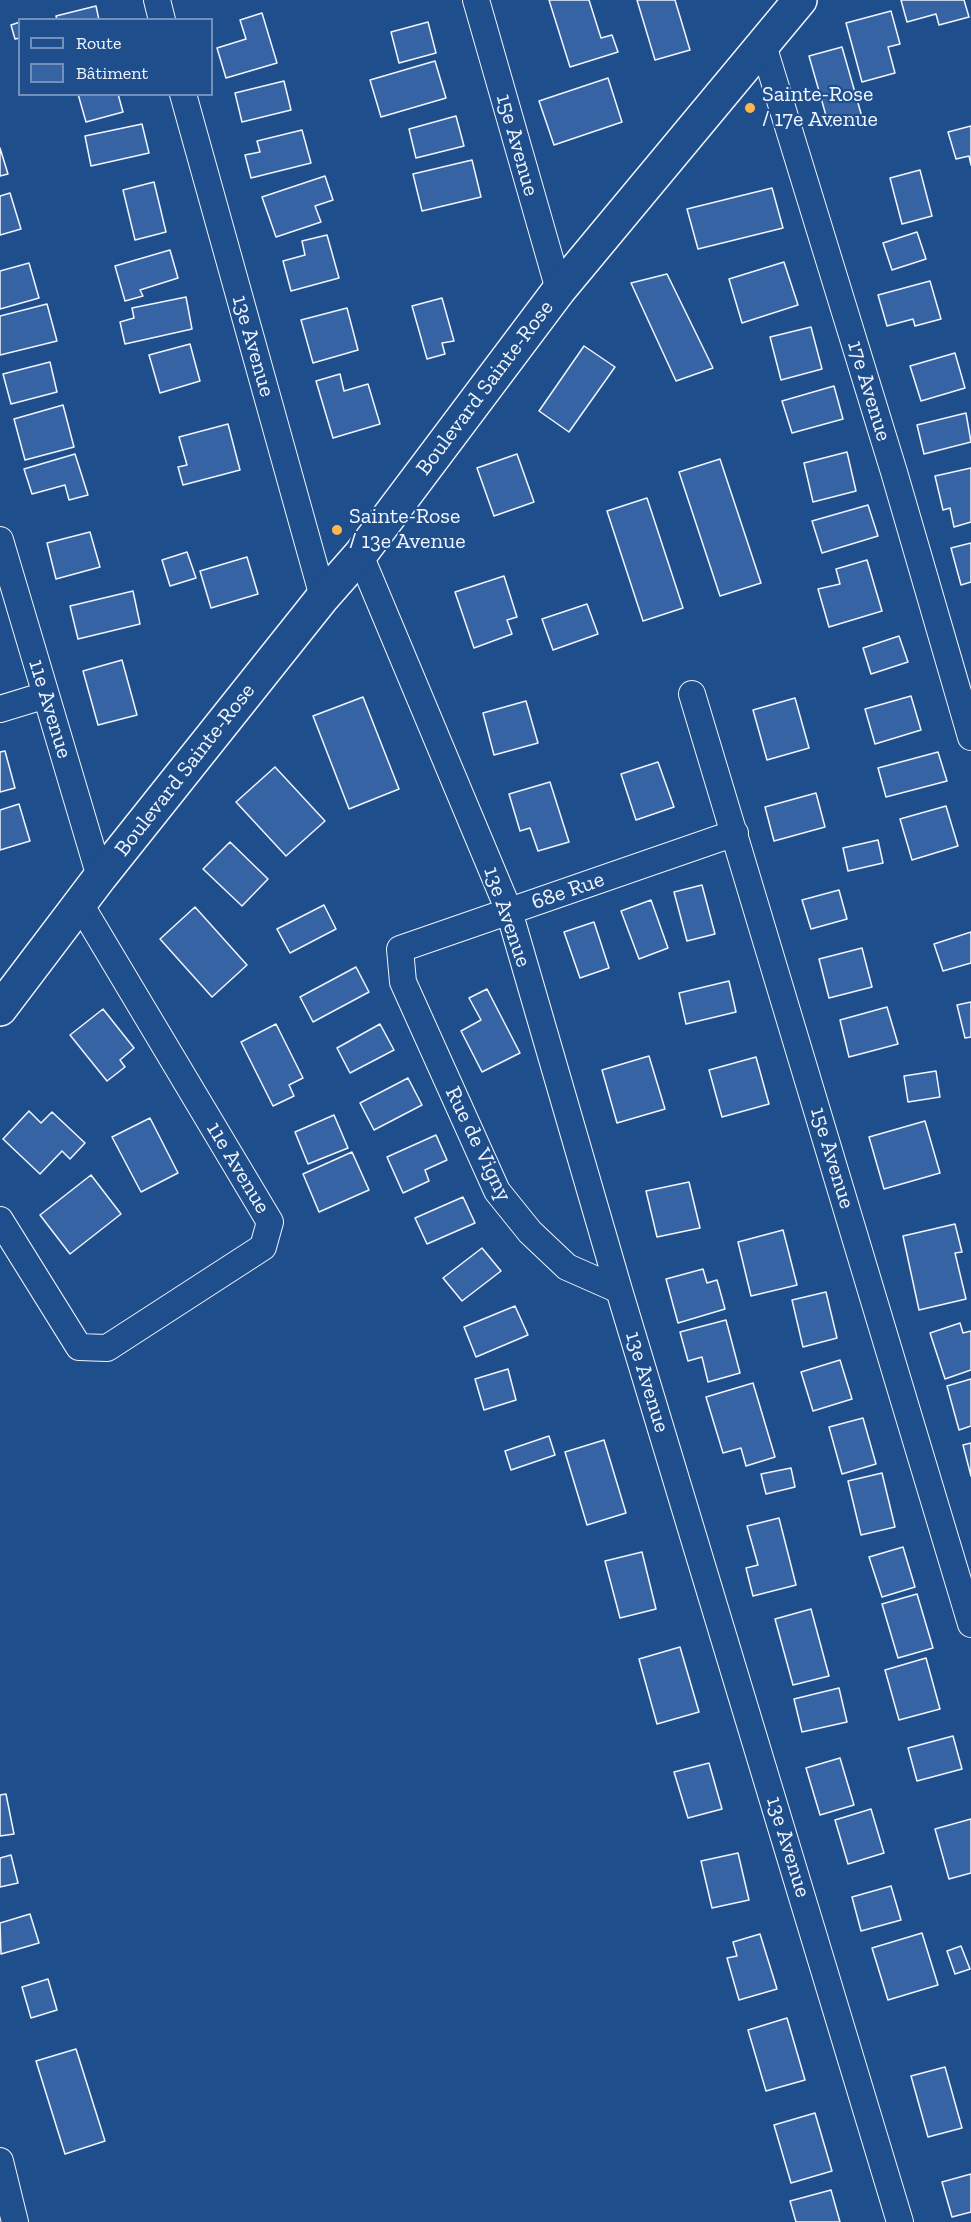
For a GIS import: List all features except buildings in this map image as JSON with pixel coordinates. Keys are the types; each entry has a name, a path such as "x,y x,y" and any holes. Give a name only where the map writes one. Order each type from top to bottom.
{"street":[{"path":"157,0 162,18"},
{"name":"15e Avenue","path":"476,0 559,290"},
{"name":"Boulevard Sainte-Rose","path":"0,1009 100,877 323,597 360,555 559,290 799,0"},
{"name":"17e Avenue","path":"763,45 894,472 971,737"},
{"name":"13e Avenue","path":"184,96 323,597"},
{"name":"11e Avenue","path":"0,540 100,877"},
{"name":"13e Avenue","path":"360,555 509,911 619,1290 900,2222"},
{"name":"15e Avenue","path":"692,694 971,1623"},
{"path":"0,709 46,695"},
{"name":"68e Rue","path":"400,949 735,833"},
{"name":"11e Avenue","path":"0,1220 79,1347 107,1348 263,1247 270,1222 80,904"},
{"name":"Rue de Vigny","path":"400,949 403,982 497,1191 530,1232 567,1267 619,1290"},
{"path":"0,2161 15,2222"}],"place":[{"name":"Sainte-Rose / 17e Avenue","path":"750,108"},
{"name":"Sainte-Rose / 13e Avenue","path":"337,530"}]}
